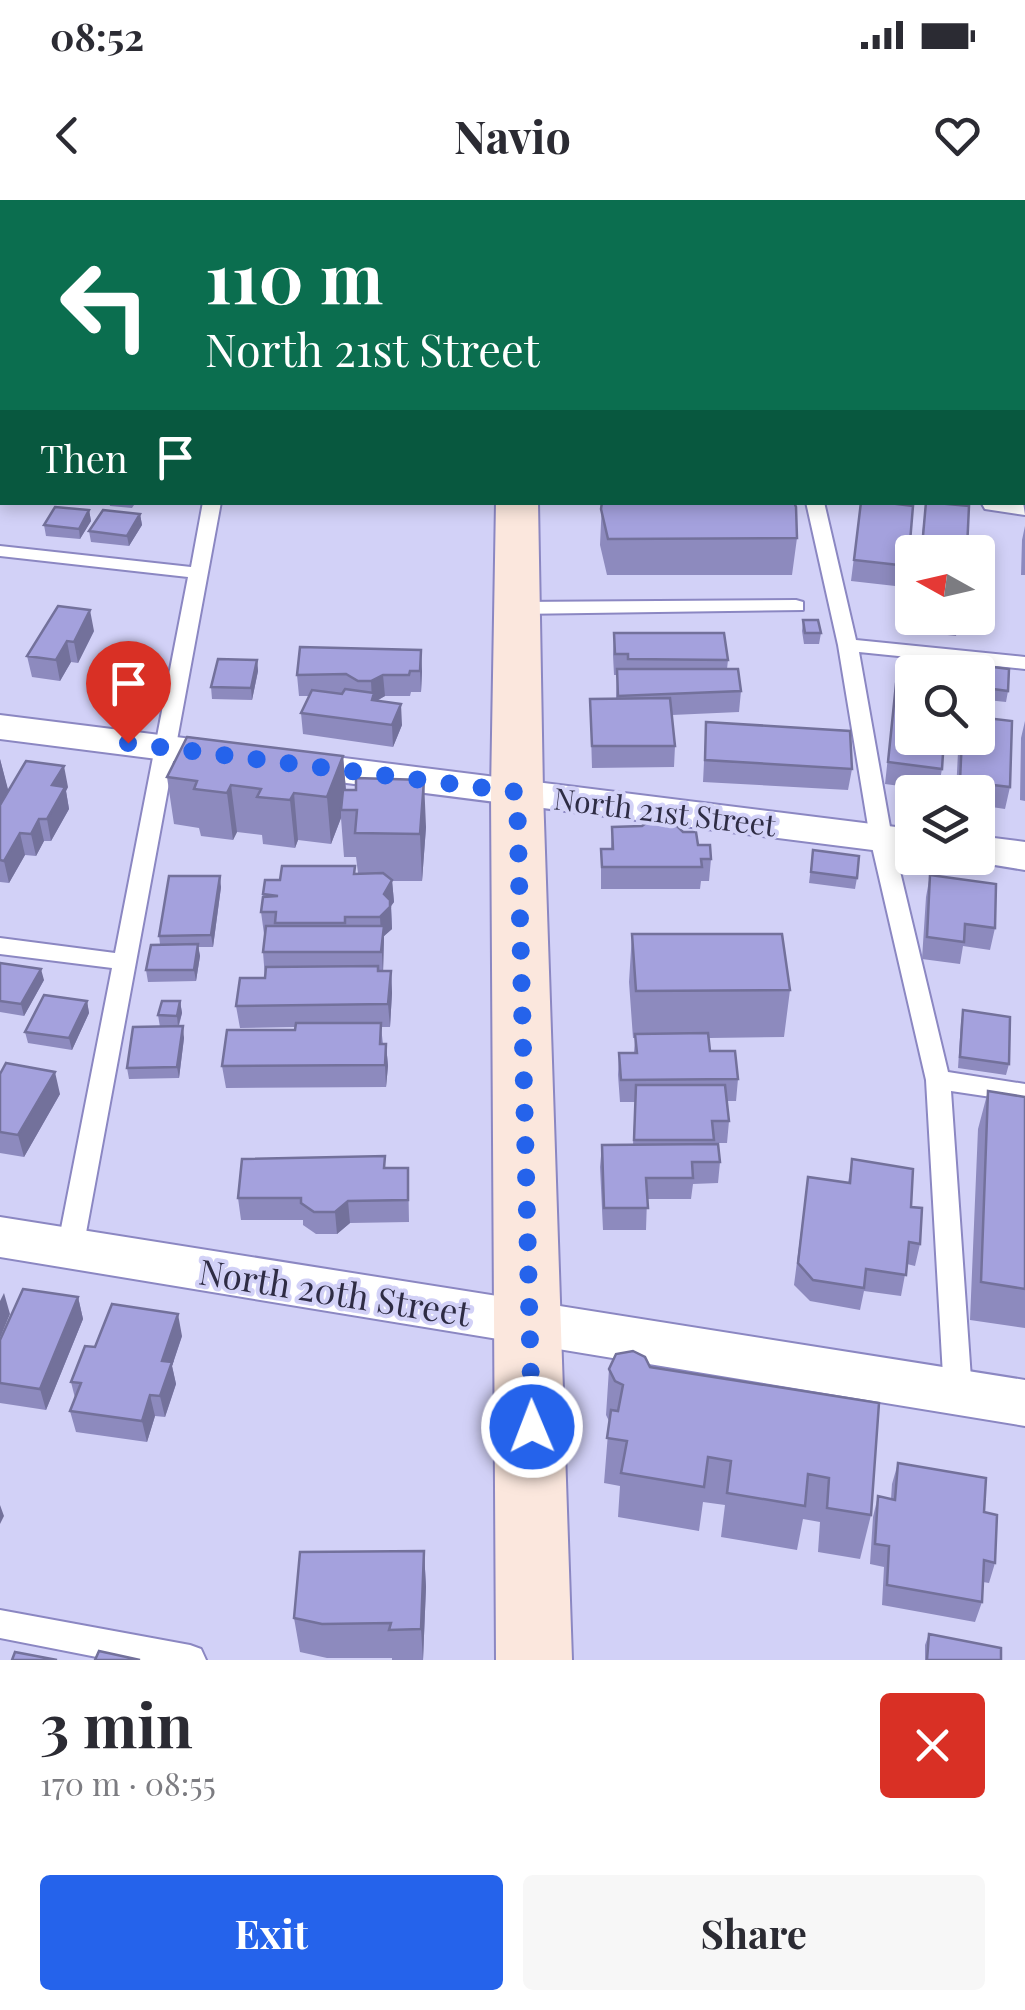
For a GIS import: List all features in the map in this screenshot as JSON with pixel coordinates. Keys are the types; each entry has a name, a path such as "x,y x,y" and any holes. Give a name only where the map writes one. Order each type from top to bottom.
{"street":[{"path":"517,505 517,792 534,1660"},
{"name":"North 21st Street","path":"0,726 895,840"},
{"path":"995,852 1025,856"},
{"name":"North 20th Street","path":"0,1237 1025,1403"}],"lane":[{"path":"70,1249 211,505"},
{"path":"817,505 895,832"},
{"path":"0,551 199,573"},
{"path":"517,608 796,606"},
{"path":"848,645 1025,663"},
{"path":"903,875 938,1080 958,1393"},
{"path":"0,946 125,962"},
{"path":"938,1080 1025,1092"},
{"path":"0,1624 190,1660"}],"building":[{"path":"602,505 795,505 797,538 608,539"},
{"path":"861,505 913,506 911,535 895,535 895,565 854,560"},
{"path":"926,505 969,506 968,535 923,535"},
{"path":"55,507 89,510 79,529 44,525"},
{"path":"103,510 140,514 127,536 89,531"},
{"path":"58,606 90,610 74,642 67,641 56,660 27,656"},
{"path":"803,620 818,620 821,633 805,633"},
{"path":"614,633 724,633 728,660 628,659 628,654 615,654"},
{"path":"300,647 421,650 420,671 383,675 371,681 358,681 346,674 297,675"},
{"path":"218,659 257,660 251,688 211,687"},
{"path":"995,667 1009,669 1008,691 995,689"},
{"path":"617,669 738,669 741,691 618,696"},
{"path":"345,689 374,693 372,700 401,704 392,725 301,713 312,690 342,694"},
{"path":"895,694 895,755 943,755 942,769 888,762"},
{"path":"670,698 675,746 592,746 590,699"},
{"path":"995,719 1012,721 1010,787 995,785 995,775 960,775 961,755 995,755"},
{"path":"706,722 850,731 852,769 705,760"},
{"path":"187,737 343,756 327,797 294,793 290,800 257,797 261,789 231,785 227,793 194,789 197,781 167,777"},
{"path":"26,761 64,766 52,785 65,787 47,819 39,819 31,834 20,833 4,861 0,860 0,805"},
{"path":"356,778 424,780 420,834 355,833 357,810 341,810 343,790 356,790"},
{"path":"650,820 671,820 683,832 696,832 698,845 710,845 711,859 701,859 702,867 602,867 601,849 613,849 612,827 642,826"},
{"path":"813,850 859,856 857,878 811,872"},
{"path":"282,866 355,866 354,874 383,873 392,880 384,894 390,907 380,917 345,917 345,923 275,923 276,912 261,912 263,897 278,896 263,894 265,880 280,880"},
{"path":"930,875 996,884 995,928 965,924 964,942 927,937"},
{"path":"169,876 220,876 211,935 159,936"},
{"path":"266,926 384,926 381,952 263,952"},
{"path":"632,934 782,934 790,990 636,991"},
{"path":"198,944 194,970 146,970 151,945"},
{"path":"0,963 41,969 21,1004 0,1001"},
{"path":"378,966 378,971 391,971 388,1004 236,1006 240,978 265,978 266,967"},
{"path":"44,995 87,1001 69,1038 25,1032"},
{"path":"162,1001 180,1001 177,1016 158,1015"},
{"path":"963,1010 1010,1017 1009,1064 960,1057"},
{"path":"296,1023 381,1023 385,1065 222,1066 227,1030 295,1030"},
{"path":"183,1026 177,1067 127,1068 133,1027"},
{"path":"708,1033 710,1051 735,1051 738,1079 621,1080 619,1053 637,1053 635,1034"},
{"path":"6,1063 55,1072 18,1135 0,1132 0,1074"},
{"path":"636,1085 725,1085 729,1121 712,1121 714,1140 634,1140"},
{"path":"988,1091 1025,1097 1025,1289 981,1282"},
{"path":"718,1144 720,1162 692,1162 693,1178 646,1178 648,1208 604,1208 602,1145"},
{"path":"385,1156 384,1168 408,1168 408,1200 348,1201 335,1212 314,1212 301,1203 301,1198 238,1198 242,1159"},
{"path":"852,1159 913,1169 911,1207 922,1208 920,1244 909,1242 906,1275 866,1269 864,1288 813,1280 798,1263 808,1177 850,1183"},
{"path":"23,1289 78,1297 40,1389 0,1383 0,1340"},
{"path":"112,1304 178,1314 162,1361 172,1362 160,1396 150,1395 142,1421 70,1411 81,1383 71,1382 85,1346 95,1347"},
{"path":"633,1351 645,1357 650,1367 879,1403 871,1515 827,1508 829,1478 808,1474 805,1506 727,1493 731,1461 708,1457 704,1487 621,1473 627,1441 607,1438 611,1410 618,1411 623,1385 615,1381 609,1369 616,1354"},
{"path":"898,1463 986,1478 984,1512 997,1515 995,1563 984,1560 982,1602 887,1585 889,1546 875,1544 878,1496 895,1500"},
{"path":"424,1551 421,1629 389,1630 391,1623 322,1624 294,1618 300,1552"},
{"path":"929,1634 1001,1648 1001,1660 927,1660"},
{"path":"99,1651 140,1660 95,1660"},
{"path":"15,1652 57,1660 12,1660"}],"route":[{"path":"128,743 517,792 532,1427"}]}
